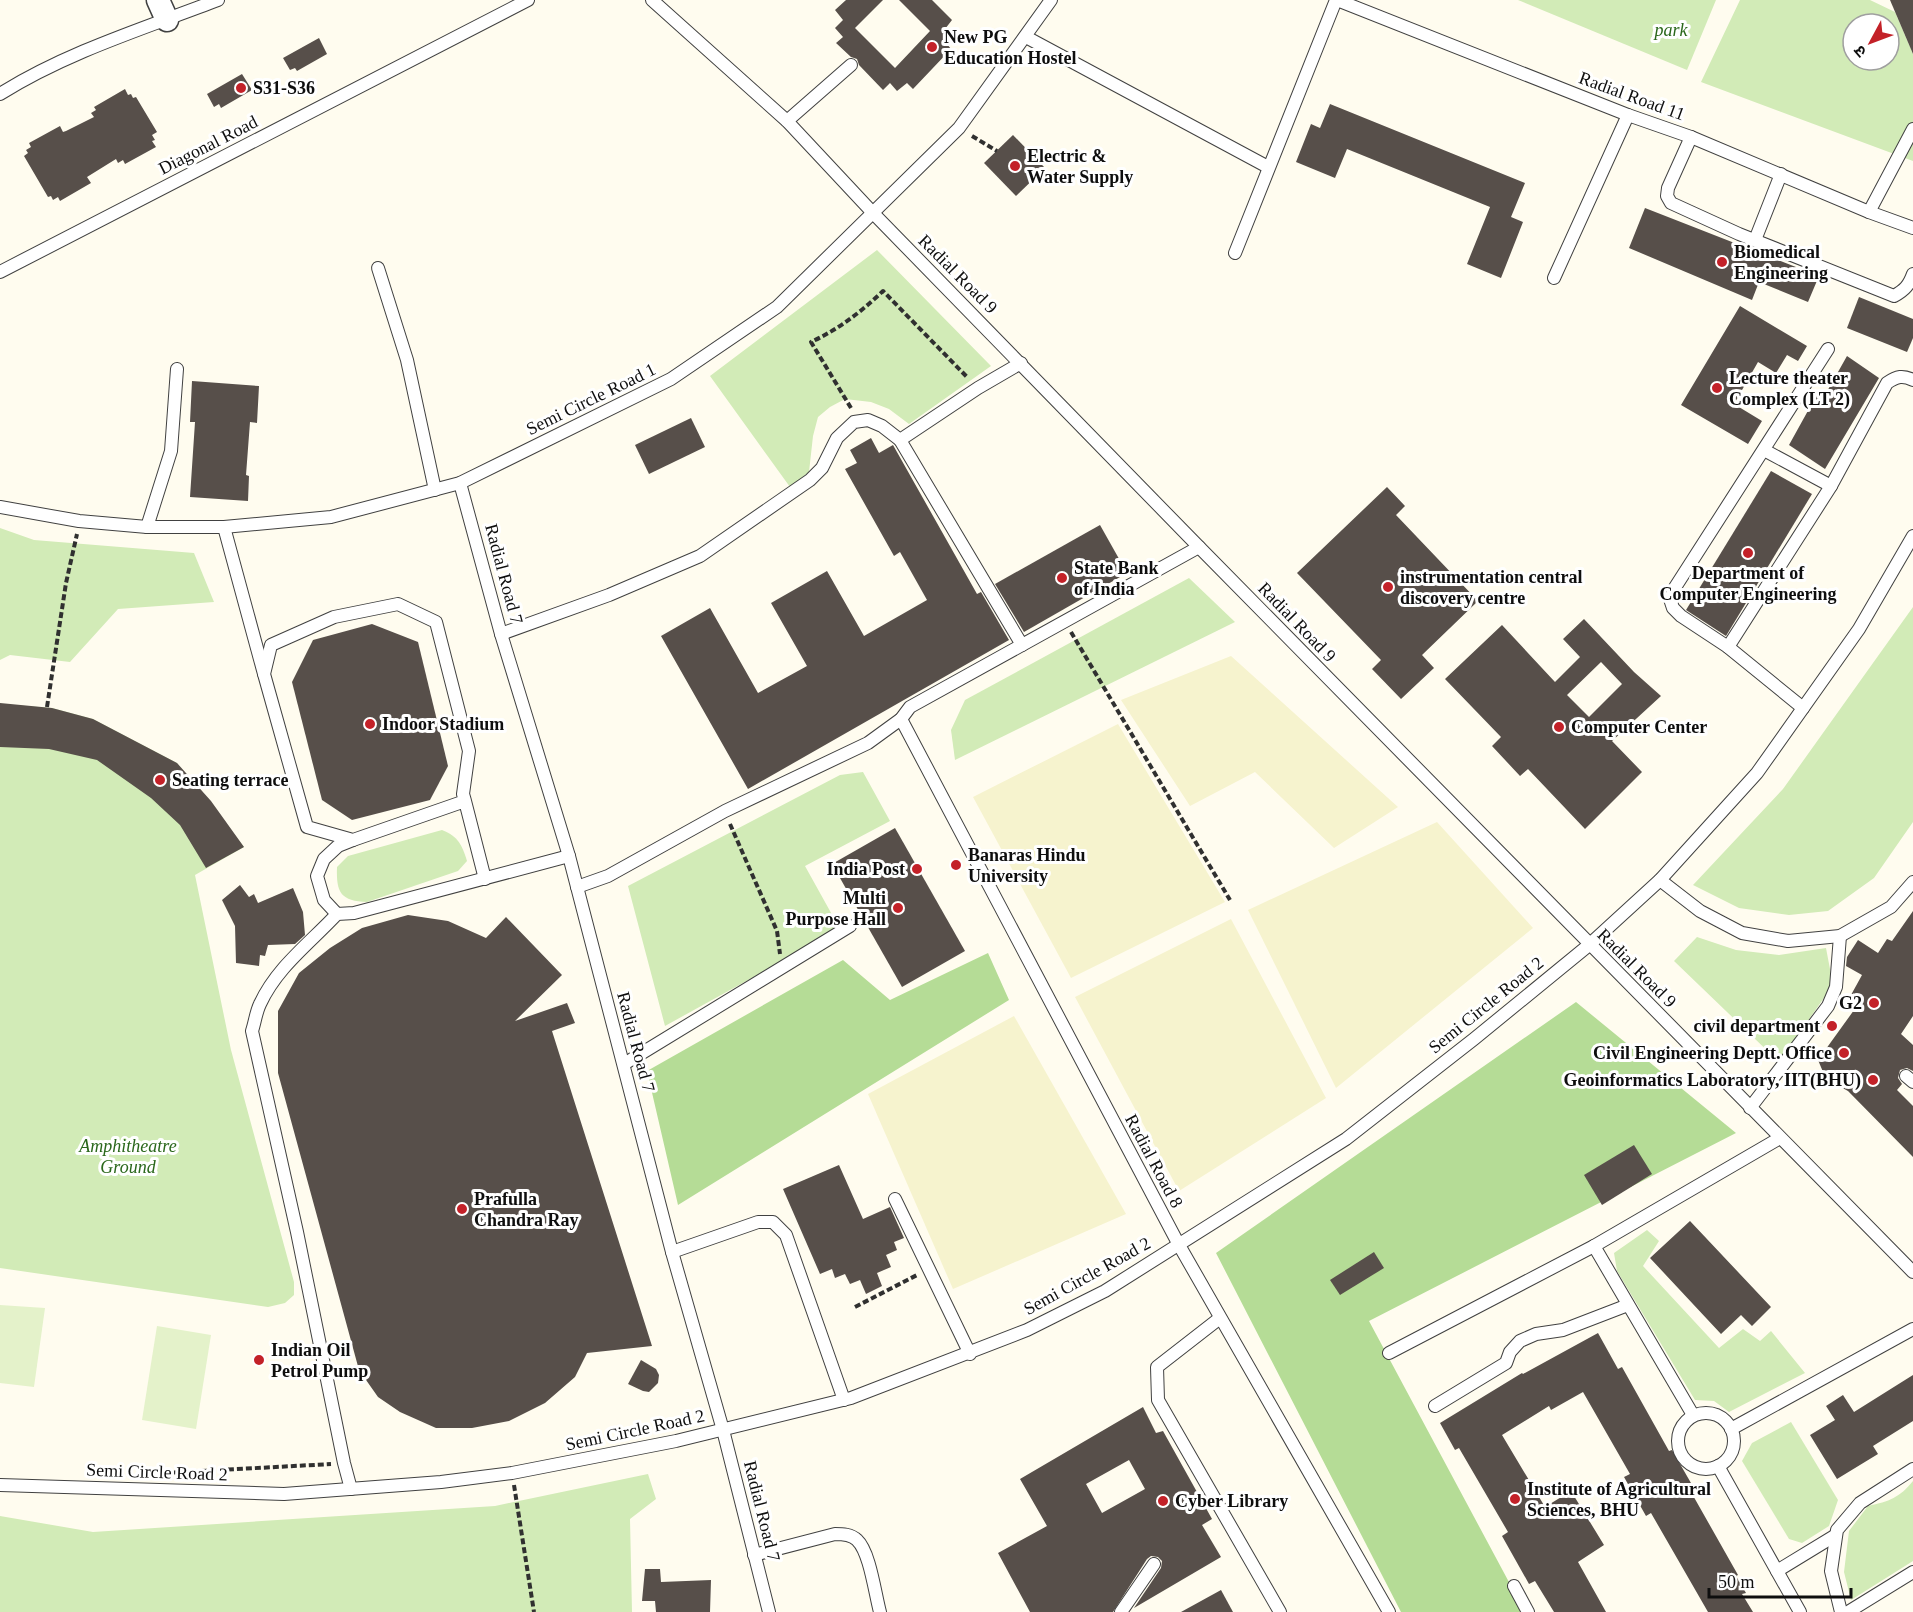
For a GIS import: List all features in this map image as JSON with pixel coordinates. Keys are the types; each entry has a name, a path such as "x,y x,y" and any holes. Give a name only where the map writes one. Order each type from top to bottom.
{"lane":[{"path":"0,94 162,10 218,0"},
{"name":"Diagonal Road","path":"0,272 528,0"},
{"name":"Radial Road 9","path":"652,0 787,121 873,213 1588,945 1913,1272"},
{"name":"Semi Circle Road 1","path":"0,507 79,521 147,527 224,527 332,517 460,483 671,379 777,307 959,128 1051,0"},
{"path":"1235,253 1337,0"},
{"name":"Radial Road 11","path":"1337,0 1628,115 1691,137 1869,212 1913,228"},
{"path":"1026,37 1268,167"},
{"path":"787,121 851,65"},
{"path":"1554,278 1628,115"},
{"path":"1869,212 1913,129"},
{"path":"1691,137 1668,188 1667,196 1671,203 1755,240 1894,296 1908,286 1913,274"},
{"path":"1755,240 1781,174"},
{"path":"378,268 407,360 435,490"},
{"path":"1803,708 1728,647 1681,616 1673,608 1670,599 1674,589 1828,349"},
{"path":"900,440 978,388 1021,363"},
{"path":"147,527 171,451 177,369"},
{"path":"1728,647 1831,486 1887,383 1904,376 1913,380"},
{"path":"501,634 609,595 700,556 810,480 822,468 837,438 854,422 867,420 882,426 900,440 1022,645"},
{"path":"1764,450 1831,486"},
{"name":"Radial Road 7","path":"460,483 501,634 577,887 672,1252 723,1430 769,1612"},
{"path":"224,527 307,827 353,840"},
{"name":"Semi Circle Road 2","path":"0,1485 284,1494 441,1482 512,1473 676,1441 844,1400 1028,1330 1106,1291 1346,1139 1474,1039 1588,945 1659,880 1757,773 1859,630 1913,536"},
{"path":"577,887 608,876 725,811 868,743 901,719 910,707 1199,547"},
{"path":"264,674 271,645 334,617 398,604 436,622 469,751 463,794 485,879"},
{"name":"Radial Road 8","path":"901,719 1179,1245 1389,1612"},
{"path":"337,914 324,900 317,876 324,859 338,846 465,801"},
{"path":"351,1489 252,1031 259,1005 274,979 294,955 337,914 354,913 568,856"},
{"path":"1659,880 1700,911 1743,933 1788,941 1840,936 1891,906 1913,882"},
{"path":"624,1064 850,926"},
{"path":"1750,1108 1828,1006 1836,987 1840,936"},
{"path":"1389,1353 1594,1246 1780,1138"},
{"path":"895,1198 970,1353"},
{"path":"672,1252 758,1222 773,1222 786,1235 844,1400"},
{"path":"1594,1246 1693,1415"},
{"path":"1435,1406 1506,1363 1510,1352 1520,1341 1536,1334 1563,1330 1628,1305"},
{"path":"1220,1318 1157,1367 1158,1400 1280,1612"},
{"path":"1731,1429 1913,1329"},
{"path":"1708,1412 1717,1415 1731,1429 1734,1446 1731,1454 1718,1466 1710,1469 1694,1466 1686,1461 1680,1452 1678,1433 1683,1424 1693,1415 1708,1412"},
{"path":"1718,1466 1800,1612"},
{"path":"1841,1612 1831,1571 1837,1530 1860,1503 1913,1469"},
{"path":"754,1555 835,1534 847,1534 857,1540 865,1552 880,1612"},
{"path":"1777,1571 1836,1535"},
{"path":"1121,1612 1154,1564"},
{"path":"1848,1612 1913,1572"},
{"path":"1514,1586 1528,1612"}],"path":[{"path":"959,128 997,151"},
{"path":"859,421 811,342 833,332 859,314 883,291 978,388"},
{"path":"47,708 66,583 79,521"},
{"path":"1064,621 1230,900"},
{"path":"725,811 777,931 781,969"},
{"path":"855,1307 929,1269"},
{"path":"154,1474 344,1463"},
{"path":"512,1473 534,1612"}],"shaded area":[{"path":"1231,656 1398,807 1334,848 1255,772 1190,806 1121,700"},
{"path":"1118,724 1225,902 1071,978 973,797"},
{"path":"1437,822 1533,928 1336,1088 1248,910"},
{"path":"1231,919 1326,1098 1179,1191 1075,997"},
{"path":"1014,1016 1126,1214 953,1289 868,1094"}],"green space":[{"name":"park","path":"1518,0 1716,0 1687,70"},
{"path":"1740,0 1870,0 1895,12 1841,12 1841,72 1901,72 1901,26 1913,54 1913,161 1701,82"},
{"path":"877,250 991,366 909,424 889,409 871,402 845,399 830,407 818,417 813,436 809,472 790,487 710,376"},
{"path":"0,528 34,540 194,553 214,602 118,609 70,662 10,655 0,660"},
{"path":"1189,578 1235,622 955,760 951,730 965,700"},
{"path":"1913,607 1913,822 1874,878 1828,911 1789,915 1739,908 1693,885 1783,789"},
{"name":"Amphitheatre Ground","path":"0,704 52,708 93,719 177,763 244,847 195,875 231,1050 294,1282 294,1295 285,1303 268,1307 0,1268"},
{"path":"863,772 890,821 805,866 840,929 665,1026 628,886 840,775"},
{"path":"442,830 456,838 463,850 467,861 458,871 367,902 351,900 342,894 339,889 337,867 348,856"},
{"path":"1697,937 1736,950 1779,955 1826,948 1833,985 1779,1062 1674,961"},
{"path":"988,953 1009,1000 678,1205 647,1071 843,960 890,1000"},
{"path":"1576,1002 1736,1133 1369,1321 1525,1612 1401,1612 1216,1253"},
{"path":"1647,1230 1659,1241 1643,1266 1719,1348 1743,1329 1760,1341 1771,1331 1805,1373 1729,1412 1714,1401 1695,1400 1617,1271 1614,1253"},
{"path":"0,1305 45,1308 34,1387 0,1383"},
{"path":"157,1326 211,1335 196,1429 142,1420"},
{"path":"1791,1422 1838,1500 1829,1526 1802,1543 1789,1539 1742,1461 1752,1443"},
{"path":"648,1474 656,1499 630,1519 632,1612 0,1612 0,1516 93,1532 495,1506"},
{"path":"1913,1481 1913,1561 1851,1600 1844,1572 1849,1531 1868,1506 1894,1498"}],"building":[{"name":"New PG Education Hostel","path":"846,0 883,0 855,28 895,68 930,31 899,0 932,0 952,20 945,29 953,37 947,44 951,49 913,89 907,83 897,91 890,83 883,90 859,65 857,59 851,57 836,43 843,37 835,28 843,20 835,10"},
{"path":"1890,0 1913,0 1913,54 1901,26 1901,12 1895,12"},
{"name":"S31-S36","path":"319,38 327,54 297,71 295,68 290,70 283,58"},
{"name":"S31-S36","path":"242,74 252,90 221,108 219,104 214,107 207,94"},
{"path":"125,89 128,95 136,97 157,132 152,135 155,140 152,141 156,147 125,164 123,160 118,163 116,159 87,177 91,183 60,201 58,197 53,200 51,196 48,197 24,156 28,153 26,150 31,147 29,143 60,126 63,132 94,117 91,113 96,110 94,107"},
{"path":"1330,104 1525,183 1511,217 1523,222 1501,278 1467,264 1490,207 1347,149 1335,178 1296,162 1311,124 1320,128"},
{"name":"Electric & Water Supply","path":"1013,135 1045,168 1016,196 984,163"},
{"name":"Biomedical Engineering","path":"1645,208 1819,276 1808,302 1759,282 1752,300 1629,248"},
{"path":"1859,297 1913,319 1913,338 1907,352 1847,328"},
{"name":"Lecture theater Complex (LT 2)","path":"1740,306 1807,346 1798,361 1787,355 1776,373 1758,362 1734,404 1762,421 1748,444 1681,405"},
{"path":"1847,356 1879,378 1825,469 1789,445 1820,389 1825,395"},
{"path":"192,381 259,386 257,423 250,422 246,475 249,476 248,501 190,497 195,422 190,422"},
{"path":"691,418 705,447 649,474 635,445"},
{"path":"871,438 879,453 893,445 977,594 981,592 1009,640 748,789 661,636 710,608 758,693 807,666 771,603 827,571 864,636 927,600 900,552 894,556 845,469 857,463 850,450"},
{"name":"Department of Computer Engineering","path":"1771,471 1812,494 1726,636 1686,610"},
{"name":"instrumentation central discovery centre","path":"1387,487 1405,506 1396,515 1478,601 1422,655 1434,668 1401,699 1372,669 1381,660 1297,573"},
{"name":"State Bank of India","path":"1100,525 1127,573 1024,632 995,584"},
{"name":"Computer Center","path":"1584,619 1634,672 1661,696 1612,741 1642,772 1585,829 1528,769 1520,776 1492,746 1501,737 1445,679 1502,625 1555,682 1580,657 1563,639","holes":["1601,662 1622,684 1589,717 1567,695"]},
{"name":"Indoor Stadium","path":"372,624 418,642 448,766 430,800 352,820 322,800 292,682 313,640"},
{"name":"Seating terrace","path":"0,703 52,708 93,719 177,763 211,801 244,847 206,868 180,825 151,798 97,760 49,749 0,747"},
{"name":"Multi Purpose Hall","path":"895,828 965,951 902,987 832,864"},
{"path":"240,885 249,897 254,894 258,903 293,888 303,912 305,935 295,944 268,945 265,956 260,955 259,966 236,963 235,926 222,900"},
{"path":"1913,911 1913,1016 1901,1034 1913,1045 1913,1071 1907,1068 1900,1070 1898,1078 1902,1084 1897,1090 1913,1106 1913,1157 1848,1091 1826,1079 1818,1060 1862,999 1851,995 1862,975 1846,966 1847,957 1858,940 1878,953 1887,939 1892,941"},
{"name":"Prafulla Chandra Ray","path":"408,915 448,921 486,938 506,917 562,975 515,1021 567,1003 575,1023 552,1031 652,1346 587,1353 575,1377 545,1403 509,1421 472,1428 436,1428 400,1412 378,1397 359,1370 278,1073 278,1011 299,973 330,948 362,928"},
{"path":"1634,1145 1652,1174 1602,1205 1584,1175"},
{"path":"839,1165 863,1219 890,1207 904,1238 894,1242 897,1250 886,1255 891,1267 877,1273 882,1286 866,1294 860,1280 850,1284 845,1274 835,1278 832,1269 820,1274 783,1189"},
{"path":"1690,1221 1771,1307 1752,1326 1741,1315 1721,1334 1650,1258"},
{"path":"1374,1252 1384,1268 1340,1295 1330,1280"},
{"path":"1598,1333 1618,1369 1622,1367 1669,1451 1672,1450 1695,1490 1691,1492 1738,1575 1736,1576 1746,1593 1742,1594 1753,1612 1708,1612 1651,1513 1646,1516 1624,1477 1630,1474 1583,1392 1551,1410 1549,1406 1502,1435 1545,1507 1571,1491 1604,1545 1578,1562 1606,1612 1554,1612 1535,1581 1529,1584 1502,1536 1508,1532 1459,1448 1455,1450 1440,1423 1522,1373"},
{"path":"641,1360 656,1369 659,1375 658,1383 649,1392 628,1384"},
{"path":"1913,1375 1913,1421 1873,1446 1878,1454 1837,1479 1810,1435 1835,1420 1826,1406 1843,1395 1854,1412"},
{"name":"Cyber Library","path":"1143,1407 1156,1433 1163,1431 1212,1519 1202,1525 1221,1557 1134,1608 1161,1568 1162,1561 1158,1557 1151,1556 1147,1559 1113,1612 1030,1612 998,1553 1047,1526 1020,1479","holes":["1129,1460 1145,1489 1102,1513 1086,1484"]},
{"path":"645,1569 660,1569 661,1582 711,1580 710,1612 656,1612 655,1601 642,1601"},
{"path":"1221,1590 1233,1612 1181,1612"}],"place":[{"name":"New PG Education Hostel","path":"932,47"},
{"name":"S31-S36","path":"241,88"},
{"name":"Electric & Water Supply","path":"1015,166"},
{"name":"Biomedical Engineering","path":"1722,262"},
{"name":"Lecture theater Complex (LT 2)","path":"1717,388"},
{"name":"Department of Computer Engineering","path":"1748,553"},
{"name":"State Bank of India","path":"1062,578"},
{"name":"instrumentation central discovery centre","path":"1388,587"},
{"name":"Indoor Stadium","path":"370,724"},
{"name":"Computer Center","path":"1559,727"},
{"name":"Seating terrace","path":"160,780"},
{"name":"Banaras Hindu University","path":"956,865"},
{"name":"India Post","path":"917,869"},
{"name":"Multi Purpose Hall","path":"898,908"},
{"name":"G2","path":"1874,1003"},
{"name":"civil department","path":"1832,1026"},
{"name":"Civil Engineering Deptt. Office","path":"1844,1053"},
{"name":"Geoinformatics Laboratory, IIT(BHU)","path":"1873,1080"},
{"name":"Prafulla Chandra Ray","path":"462,1209"},
{"name":"Indian Oil Petrol Pump","path":"259,1360"},
{"name":"Institute of Agricultural Sciences, BHU","path":"1515,1499"},
{"name":"Cyber Library","path":"1163,1501"}]}
